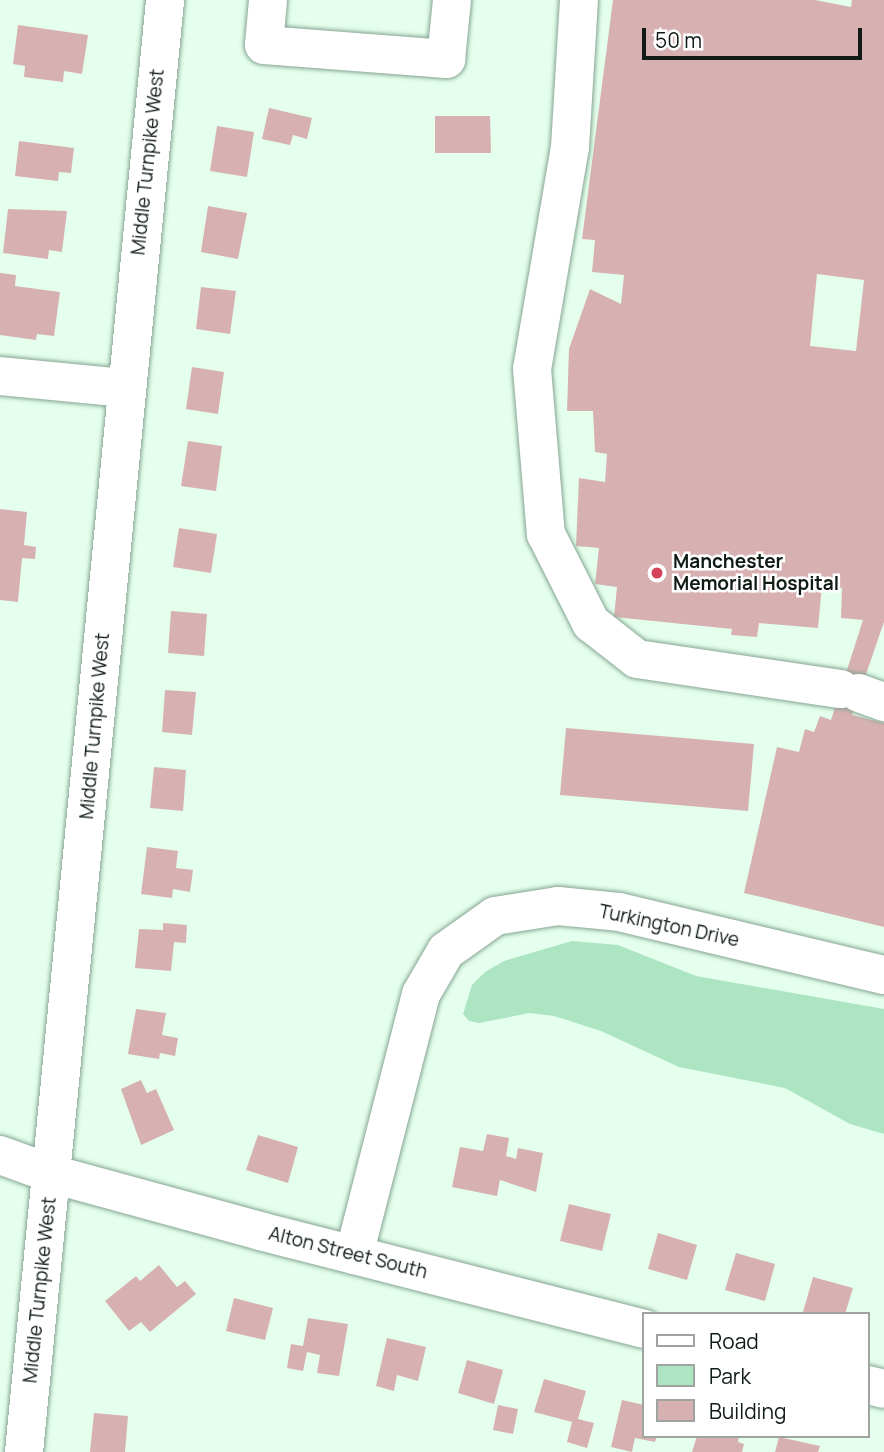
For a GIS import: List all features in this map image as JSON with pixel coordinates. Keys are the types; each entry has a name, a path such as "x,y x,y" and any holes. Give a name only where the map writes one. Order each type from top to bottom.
{"street":[{"name":"Middle Turnpike West","path":"24,1452 125,388 165,0"},
{"path":"268,0 264,45 446,59 452,0"},
{"path":"579,0 570,147 532,369 546,534 591,624 636,659 861,694"},
{"path":"0,376 125,388"},
{"name":"Turkington Drive","path":"354,1255 421,994 446,951 495,916 558,906 619,912 884,975"},
{"name":"Alton Street South","path":"0,1155 52,1174 642,1328"}],"green space":[{"path":"572,941 618,945 696,976 884,1009 884,1134 850,1124 785,1088 679,1067 601,1031 554,1016 530,1013 479,1023 469,1021 463,1014 472,985 485,972 504,961"}],"building":[{"path":"613,0 815,0 851,7 852,0 884,0 884,622 852,715 884,723 884,927 744,893 777,747 799,752 805,729 814,732 820,716 831,720 863,620 841,618 842,588 822,585 818,628 759,623 757,637 731,635 732,629 614,617 617,587 595,584 599,548 576,546 579,478 605,482 607,454 595,452 593,411 567,411 569,349 590,289 621,304 624,275 592,272 595,240 582,239","holes":["817,274 864,280 856,351 810,346"]},
{"path":"18,25 88,35 82,74 64,71 63,82 24,77 25,66 13,64"},
{"path":"269,108 312,118 307,139 293,135 290,145 262,139"},
{"path":"435,116 490,116 491,153 435,153"},
{"path":"217,126 254,132 247,177 210,171"},
{"path":"19,141 74,148 71,173 59,172 58,181 15,176"},
{"path":"208,206 247,213 238,259 201,252"},
{"path":"8,209 67,211 62,252 49,250 48,259 3,253"},
{"path":"0,273 16,275 15,286 60,292 54,336 37,334 36,340 0,335"},
{"path":"201,287 236,291 230,334 196,329"},
{"path":"192,367 224,372 218,414 186,409"},
{"path":"188,441 222,446 216,491 181,486"},
{"path":"0,509 27,512 24,545 36,547 35,559 22,558 18,602 0,600"},
{"path":"179,528 217,534 211,573 173,567"},
{"path":"171,611 207,614 204,656 168,653"},
{"path":"165,690 196,692 192,735 162,732"},
{"path":"566,728 754,744 748,811 560,795"},
{"path":"154,767 186,770 183,811 150,808"},
{"path":"147,847 178,851 176,868 193,870 190,892 173,889 172,898 141,894"},
{"path":"163,923 187,925 186,943 174,942 171,971 135,968 139,929 163,930"},
{"path":"136,1009 166,1013 162,1035 178,1038 175,1056 160,1053 159,1059 128,1054"},
{"path":"141,1080 147,1093 156,1089 174,1130 141,1145 121,1089"},
{"path":"487,1134 509,1138 506,1156 516,1159 518,1148 543,1153 536,1192 500,1180 497,1196 452,1187 460,1147 483,1151"},
{"path":"258,1135 298,1147 288,1183 246,1170"},
{"path":"569,1204 611,1214 602,1251 560,1241"},
{"path":"658,1233 697,1245 687,1280 648,1269"},
{"path":"736,1253 775,1264 765,1301 725,1290"},
{"path":"159,1265 177,1287 185,1281 196,1294 150,1332 141,1322 129,1331 105,1301 136,1276 140,1281"},
{"path":"813,1277 853,1288 846,1312 803,1312"},
{"path":"234,1298 273,1308 265,1340 226,1331"},
{"path":"308,1318 348,1324 339,1376 317,1373 320,1355 307,1352 303,1371 287,1368 291,1344 303,1346"},
{"path":"387,1338 426,1347 418,1381 397,1375 394,1391 376,1386"},
{"path":"467,1360 503,1370 494,1404 458,1393"},
{"path":"544,1379 586,1391 578,1419 594,1423 587,1448 567,1442 572,1422 534,1412"},
{"path":"622,1400 642,1405 642,1438 656,1438 655,1442 635,1438 632,1452 611,1447"},
{"path":"498,1405 518,1409 513,1434 493,1430"},
{"path":"94,1413 128,1416 125,1452 90,1452"},
{"path":"696,1438 739,1438 738,1442 744,1444 742,1452 692,1452"},
{"path":"779,1438 820,1446 818,1452 775,1452"}],"place":[{"name":"Manchester Memorial Hospital","path":"657,573"}]}
